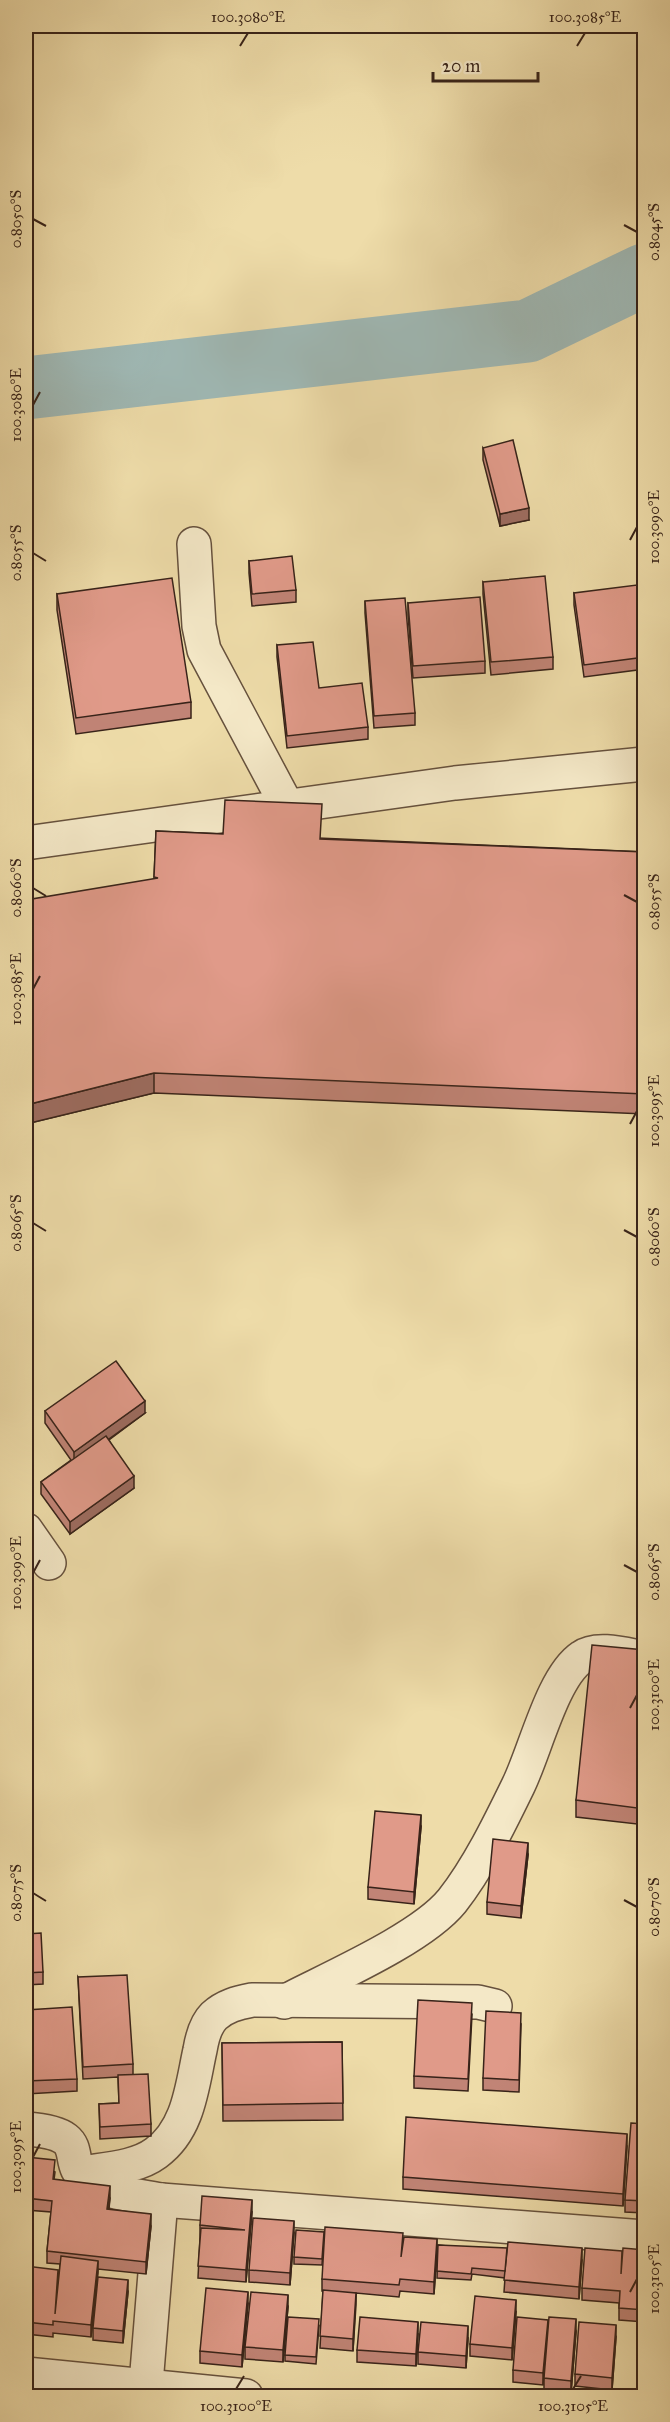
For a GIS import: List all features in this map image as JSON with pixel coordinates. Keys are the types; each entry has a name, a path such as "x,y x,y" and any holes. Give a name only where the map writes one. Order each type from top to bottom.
{"street":[{"path":"194,544 199,626 204,650 287,806"},
{"path":"26,843 455,783 645,764"},
{"path":"26,1530 49,1563"},
{"path":"284,2002 416,1932 451,1902 476,1863 518,1786 565,1672 584,1655 609,1652 645,1658"},
{"path":"81,2174 127,2165 155,2154 174,2136 186,2113 203,2035 213,2017 232,2004 242,2002 478,2002 495,2006"},
{"path":"26,2129 63,2136 71,2143 81,2174 89,2182 105,2188 161,2200 645,2236"},
{"path":"145,2392 161,2200"},
{"path":"26,2374 145,2392 246,2397"}],"building":[{"path":"513,440 529,508 500,514 483,448"},
{"path":"292,556 296,590 252,594 249,561"},
{"path":"545,576 553,657 491,662 483,582"},
{"path":"172,578 191,702 76,718 57,594"},
{"path":"637,585 645,657 584,665 574,593"},
{"path":"480,597 485,661 413,666 408,603"},
{"path":"405,598 415,713 374,716 365,601"},
{"path":"313,642 319,688 362,683 368,727 287,736 277,645"},
{"path":"225,800 322,804 320,839 645,852 645,1094 154,1073 26,1105 26,900 158,878 154,877 156,831 223,834"},
{"path":"116,1361 145,1401 74,1452 45,1411"},
{"path":"106,1436 134,1476 70,1522 41,1482"},
{"path":"592,1645 645,1650 645,1736 637,1808 576,1800"},
{"path":"375,1811 421,1815 414,1892 368,1887"},
{"path":"493,1839 528,1843 521,1906 487,1902"},
{"path":"41,1933 43,1972 26,1973 26,1934"},
{"path":"127,1975 133,2064 83,2067 78,1977"},
{"path":"418,2000 472,2003 468,2079 414,2076"},
{"path":"72,2007 77,2079 26,2081 26,2010"},
{"path":"486,2011 521,2013 519,2080 483,2078"},
{"path":"342,2042 343,2103 223,2105 222,2043"},
{"path":"148,2074 151,2124 100,2127 99,2104 119,2103 118,2075"},
{"path":"406,2117 627,2134 623,2194 403,2177"},
{"path":"631,2123 645,2124 645,2201 625,2200"},
{"path":"26,2157 55,2160 53,2179 110,2186 107,2209 151,2214 146,2262 47,2251 52,2201 26,2198"},
{"path":"202,2196 252,2200 246,2270 198,2266 201,2228 245,2230 200,2225"},
{"path":"253,2218 294,2221 290,2273 249,2270"},
{"path":"325,2227 403,2233 401,2257 404,2237 437,2239 434,2282 400,2279 399,2285 322,2279"},
{"path":"296,2230 324,2232 322,2259 294,2257"},
{"path":"508,2242 582,2248 579,2287 504,2280"},
{"path":"438,2245 507,2248 505,2271 472,2268 471,2274 437,2271"},
{"path":"585,2248 622,2251 621,2274 623,2248 645,2250 645,2310 619,2308 620,2291 582,2288"},
{"path":"61,2256 98,2261 91,2325 53,2321 53,2325 26,2322 26,2266 58,2270 55,2314"},
{"path":"98,2277 128,2280 123,2331 93,2328"},
{"path":"206,2288 248,2292 242,2355 200,2351"},
{"path":"323,2290 356,2293 353,2339 320,2336"},
{"path":"251,2292 288,2295 283,2350 245,2347"},
{"path":"475,2296 516,2300 512,2348 470,2344"},
{"path":"288,2317 319,2319 316,2357 285,2355"},
{"path":"360,2317 418,2322 416,2354 357,2350"},
{"path":"517,2317 548,2320 543,2373 513,2370"},
{"path":"549,2317 576,2319 571,2381 544,2378"},
{"path":"421,2322 468,2326 466,2356 418,2352"},
{"path":"579,2322 616,2325 612,2378 575,2374"}],"waterway":[{"path":"26,388 528,331 644,275"}]}
